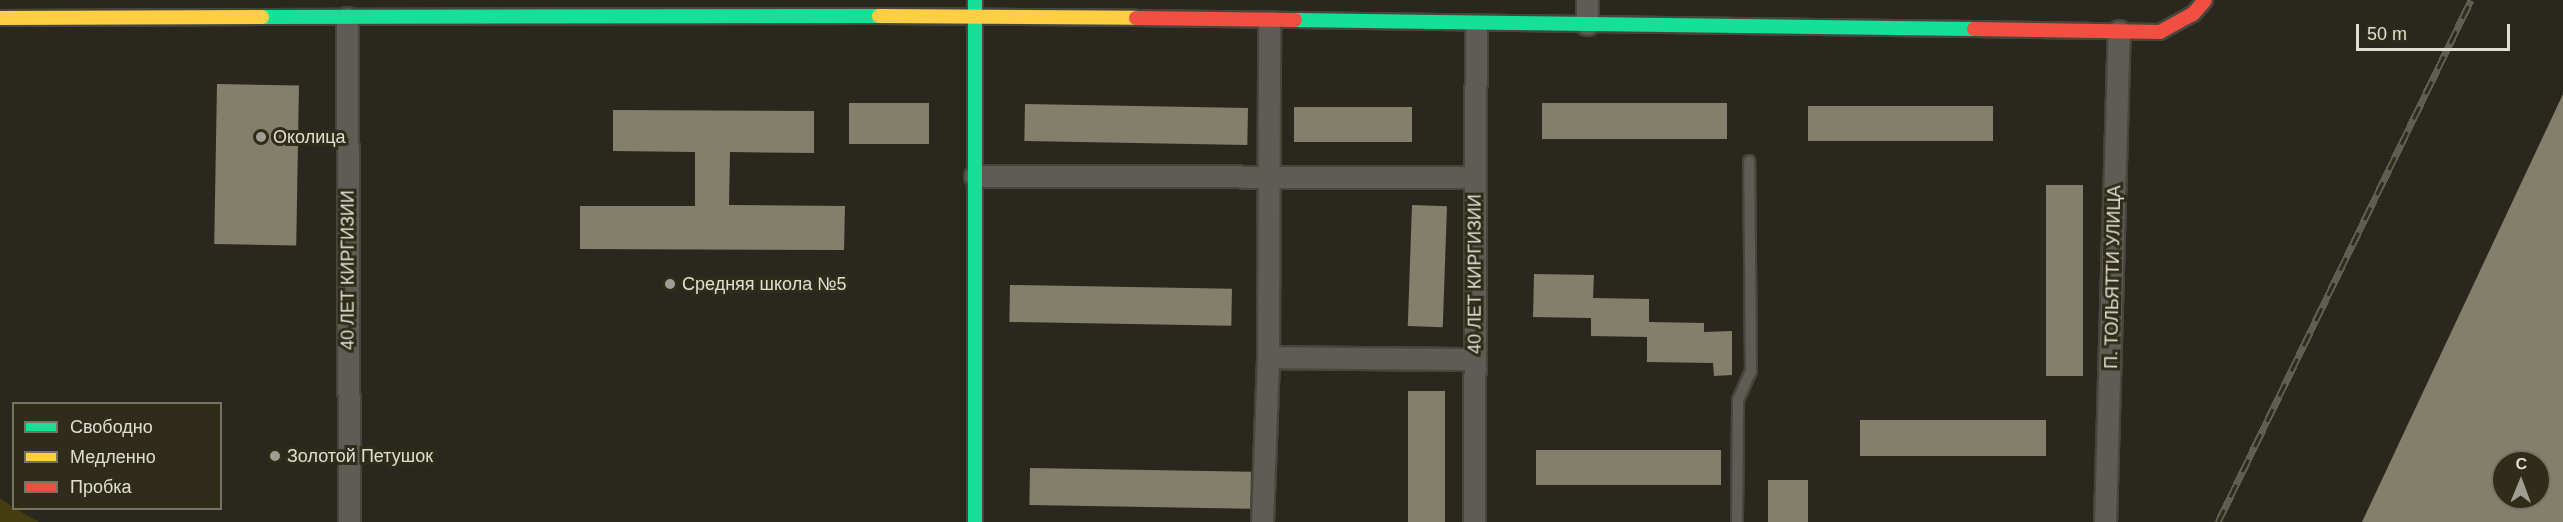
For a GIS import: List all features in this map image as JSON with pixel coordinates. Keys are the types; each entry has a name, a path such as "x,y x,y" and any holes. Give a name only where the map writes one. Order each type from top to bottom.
{"street":[{"path":"975,0 975,522"},
{"path":"1587,0 1587,24"},
{"path":"0,18 126,9 347,18 975,16 1476,26 1587,24 2160,32 2193,14 2205,0"},
{"name":"40 ЛЕТ КИРГИЗИИ","path":"347,18 349,522"},
{"path":"1262,522 1268,357 1269,22"},
{"name":"40 ЛЕТ КИРГИЗИИ","path":"1474,522 1476,26"},
{"name":"П. ТОЛЬЯТТИ УЛИЦА","path":"2105,522 2119,32"},
{"path":"975,176 1475,177"},
{"path":"1268,357 1474,359"}],"lane":[{"path":"1737,522 1738,400 1751,371 1749,161"}],"shaded area":[{"path":"0,498 12,507 12,510 18,510 39,522 0,522"}],"building":[{"path":"217,84 299,85 296,245 214,244"},
{"path":"2563,94 2563,522 2362,522"},
{"path":"849,103 929,103 929,144 849,144"},
{"path":"1542,103 1727,103 1727,139 1542,139"},
{"path":"1025,104 1248,108 1247,145 1024,141"},
{"path":"1808,106 1993,106 1993,141 1808,141"},
{"path":"1294,107 1412,107 1412,142 1294,142"},
{"path":"613,110 814,111 814,153 730,152 729,205 845,206 844,250 580,249 580,206 695,206 695,152 613,151"},
{"path":"2046,185 2083,185 2083,376 2046,376"},
{"path":"1412,205 1447,206 1443,327 1408,326"},
{"path":"1534,274 1594,275 1593,298 1649,299 1649,322 1704,323 1704,332 1732,331 1732,375 1714,376 1713,363 1647,362 1647,337 1591,336 1591,318 1533,317"},
{"path":"1010,285 1232,289 1231,326 1009,322"},
{"path":"1408,391 1445,391 1445,522 1408,522"},
{"path":"1860,420 2046,420 2046,456 1860,456"},
{"path":"1536,450 1721,450 1721,485 1536,485"},
{"path":"1030,468 1251,472 1250,509 1029,505"},
{"path":"1768,480 1808,480 1808,522 1768,522"}],"railway":[{"path":"2218,522 2471,0"}],"traffic: fast":[{"path":"975,0 975,522"},
{"path":"262,17 879,16"},
{"path":"1295,20 1974,29"}],"traffic: slow":[{"path":"879,16 1136,18"},
{"path":"0,18 262,17"}],"traffic: jam":[{"path":"1974,29 2160,32 2193,14 2205,0"},
{"path":"1136,18 1295,20"}],"place":[{"name":"Околица","path":"261,137"},
{"name":"Средняя школа №5","path":"670,284"},
{"name":"Золотой Петушок","path":"275,456"}]}
